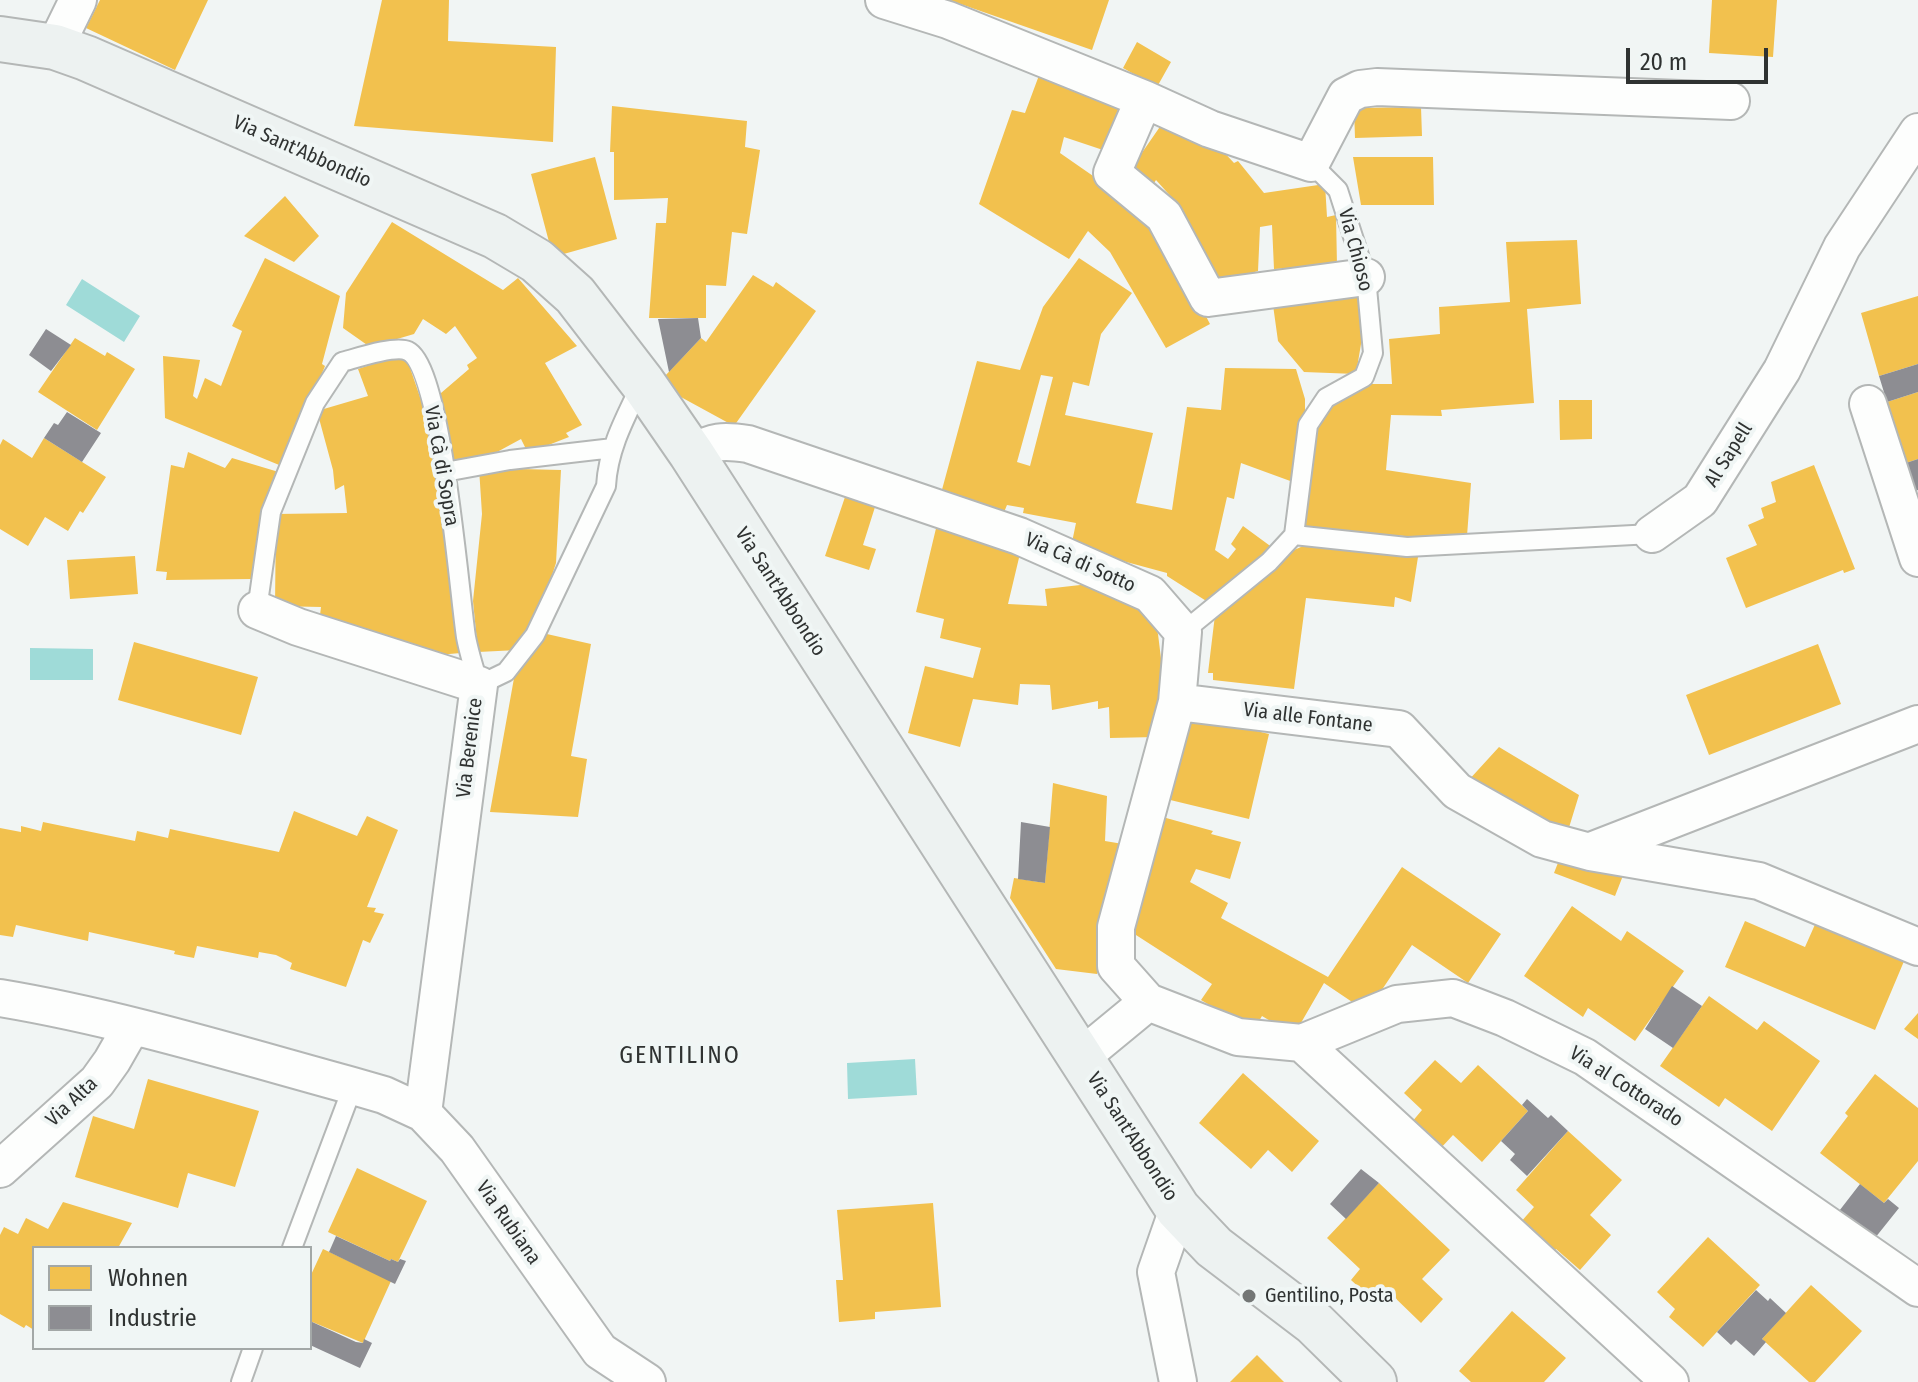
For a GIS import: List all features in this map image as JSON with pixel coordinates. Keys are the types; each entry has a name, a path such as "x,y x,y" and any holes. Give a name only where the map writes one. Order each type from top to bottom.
{"street":[{"path":"55,47 78,0"},
{"path":"884,0 948,20 1210,129 1311,163 1346,96 1369,88 1731,101"},
{"name":"Via Sant'Abbondio","path":"0,39 55,47 299,149 495,236 537,261 575,295 642,382 691,453 1178,1209 1214,1247 1314,1323 1374,1382"},
{"path":"1144,99 1112,173 1164,216 1208,298 1366,277"},
{"name":"Al Sapell","path":"1652,534 1700,500 1782,370 1842,247 1918,132"},
{"path":"1868,404 1918,558"},
{"name":"Via Cà di Sotto","path":"691,453 713,442 748,444 1019,536 1150,594 1183,632"},
{"name":"Via Cà di Sopra","path":"257,610 298,627 479,685"},
{"path":"1080,1058 1148,1002 1116,966 1116,927 1177,702 1183,632"},
{"name":"Via Berenice","path":"423,1113 479,685"},
{"name":"Via alle Fontane","path":"1177,702 1399,729 1457,791 1542,839 1590,852 1759,881 1918,947"},
{"path":"1590,852 1918,724"},
{"name":"Via Rubiana","path":"0,998 51,1006 132,1026 353,1086 384,1095 423,1113 457,1149 600,1351 647,1382"},
{"name":"Via al Cottorado","path":"1148,1002 1238,1037 1302,1043 1397,1004 1453,998 1505,1018 1585,1057 1918,1288"},
{"name":"Via Alta","path":"0,1169 97,1082 132,1026"},
{"path":"1302,1043 1670,1382"},
{"path":"1178,1209 1156,1272 1178,1382"}],"lane":[{"name":"Via Chioso","path":"1294,535 1308,425 1326,398 1364,377 1373,353 1366,277 1338,190 1311,163"},
{"name":"Via Cà di Sopra","path":"257,610 271,512 315,403 342,362 399,348 410,352 420,363 441,438 467,640 479,685"},
{"name":"Via Berenice","path":"479,685 506,672 535,635 606,486 607,466 613,448 642,382"},
{"path":"445,472 510,460 613,448"},
{"name":"Al Sapell","path":"1294,535 1407,547 1652,534"},
{"path":"1183,632 1269,562 1294,535"},
{"path":"293,1246 353,1086"},
{"path":"241,1382 252,1350"}],"water":[{"path":"82,279 140,316 124,342 66,305"},
{"path":"30,648 93,649 93,680 30,680"},
{"path":"915,1059 917,1095 848,1099 847,1063"}],"building: Wohnen":[{"path":"100,0 208,0 175,70 86,28"},
{"path":"382,0 449,0 448,41 556,47 553,142 354,126"},
{"path":"949,0 1109,0 1092,50"},
{"path":"1712,0 1777,0 1773,57 1709,53"},
{"path":"1137,42 1171,62 1157,87 1123,68"},
{"path":"1041,70 1119,107 1103,150 1064,137 1060,153 1155,219 1210,324 1166,348 1110,252 1088,231 1069,259 979,204 1012,110 1025,113"},
{"path":"612,106 747,121 745,147 760,150 747,234 732,232 726,286 706,285 706,318 649,318 656,223 666,223 668,198 614,200 614,152 610,152"},
{"path":"1421,107 1422,136 1355,138 1354,108"},
{"path":"1166,118 1206,133 1234,163 1238,161 1264,193 1325,184 1327,217 1336,215 1337,266 1274,269 1272,225 1260,227 1258,271 1212,285 1183,210 1156,180 1150,189 1130,170"},
{"path":"595,157 617,239 553,257 531,174"},
{"path":"1353,157 1433,157 1434,205 1361,205"},
{"path":"285,196 319,236 294,262 244,236"},
{"path":"392,222 503,290 518,278 577,346 545,363 582,425 566,433 569,437 528,453 521,439 486,458 456,465 434,399 469,369 467,365 477,358 455,326 446,334 423,319 414,334 370,347 343,328 346,293"},
{"path":"1577,240 1581,304 1527,309 1534,403 1441,410 1442,416 1391,415 1386,470 1471,483 1467,536 1442,539 1303,528 1317,421 1338,399 1367,384 1392,384 1389,339 1440,334 1439,307 1510,302 1506,242"},
{"path":"265,258 340,296 322,364 325,366 284,467 165,418 163,356 200,360 193,396 197,399 205,378 221,386 242,331 232,326"},
{"path":"1079,258 1132,293 1101,334 1089,386 1073,382 1065,415 1153,433 1136,503 1172,510 1187,407 1221,410 1225,368 1296,369 1305,399 1305,423 1293,482 1241,463 1234,499 1227,497 1215,550 1228,559 1236,549 1231,544 1243,526 1273,548 1211,604 1167,576 1167,573 1071,547 1076,523 1023,513 1024,508 1007,505 1000,522 940,497 977,361 1020,370 1043,307","holes":["1041,375 1053,377 1030,466 1017,462"]},
{"path":"753,275 773,287 776,282 816,311 734,426 668,390 664,377 701,338 706,342"},
{"path":"1359,291 1364,326 1356,374 1304,372 1278,341 1273,305"},
{"path":"1918,296 1918,364 1879,376 1861,313"},
{"path":"75,338 135,369 97,430 38,392"},
{"path":"405,353 435,441 441,512 461,653 414,657 319,623 321,607 275,606 276,514 347,513 344,485 335,490 333,470 317,411 368,396 358,369"},
{"path":"1918,392 1918,459 1906,463 1887,402"},
{"path":"1559,400 1592,400 1592,439 1560,440"},
{"path":"44,438 106,477 68,531 45,517 28,546 0,529 0,445 3,439 32,458"},
{"path":"188,452 225,468 232,458 282,473 253,579 166,580 167,572 156,571 171,465 184,468"},
{"path":"1814,465 1855,569 1844,573 1843,570 1746,608 1726,558 1757,545 1748,525 1764,518 1761,508 1776,502 1771,482"},
{"path":"479,468 561,470 556,563 542,606 518,650 478,652 473,601 482,514"},
{"path":"845,497 875,507 863,545 876,549 869,570 825,556"},
{"path":"938,520 1023,541 1008,604 1047,606 1045,589 1089,584 1148,609 1158,634 1164,683 1156,737 1110,738 1109,707 1098,709 1098,701 1052,710 1050,685 1020,684 1018,705 973,699 960,747 908,733 925,666 973,678 981,648 940,638 944,619 916,612"},
{"path":"1319,539 1418,557 1411,602 1395,597 1394,607 1306,598 1294,689 1213,680 1213,673 1208,673 1215,615 1220,616 1221,606 1285,554"},
{"path":"135,556 138,594 70,599 67,560"},
{"path":"538,632 591,644 571,756 587,759 578,817 490,812 516,667"},
{"path":"134,642 258,677 241,735 118,700"},
{"path":"1818,644 1841,704 1709,755 1686,695"},
{"path":"1183,713 1269,734 1249,819 1162,798"},
{"path":"1499,747 1579,795 1567,834 1467,782"},
{"path":"1053,783 1107,796 1105,841 1135,846 1097,974 1056,969 1010,898 1014,878 1045,883"},
{"path":"294,811 357,836 367,816 398,830 367,907 376,908 374,912 384,914 370,943 363,940 346,987 290,969 292,963 276,955 259,952 258,958 197,946 194,958 89,932 88,941 16,925 13,937 0,935 0,828 21,832 21,826 41,831 43,822 135,841 137,831 168,838 170,829 279,852"},
{"path":"1159,816 1241,842 1230,879 1196,869 1190,882 1228,903 1221,918 1328,977 1402,867 1501,934 1468,983 1412,945 1367,1012 1324,983 1294,1035 1262,1016 1253,1031 1201,1000 1212,984 1122,926"},
{"path":"1563,850 1624,873 1615,896 1554,873"},
{"path":"1572,906 1621,941 1627,931 1684,971 1635,1041 1588,1008 1583,1017 1524,976"},
{"path":"1821,911 1910,947 1875,1030 1725,967 1745,921 1805,947"},
{"path":"1709,996 1757,1030 1764,1021 1820,1061 1772,1131 1725,1098 1719,1107 1660,1066"},
{"path":"1918,1013 1918,1039 1904,1029"},
{"path":"1435,1060 1461,1083 1478,1065 1528,1111 1482,1162 1453,1135 1440,1149 1411,1123 1422,1110 1404,1093"},
{"path":"1243,1073 1319,1141 1292,1172 1268,1150 1251,1169 1199,1123"},
{"path":"1875,1074 1918,1108 1918,1161 1884,1203 1820,1153"},
{"path":"148,1079 259,1111 235,1187 188,1173 178,1208 75,1177 93,1116 134,1129"},
{"path":"1568,1131 1622,1180 1590,1215 1611,1235 1580,1270 1556,1249 1553,1253 1520,1223 1534,1207 1516,1190"},
{"path":"357,1168 427,1201 398,1262 328,1232"},
{"path":"1379,1183 1450,1250 1422,1279 1443,1299 1421,1323 1388,1291 1376,1303 1351,1280 1360,1269 1327,1238"},
{"path":"63,1202 132,1223 119,1246 32,1246 32,1329 26,1325 24,1328 0,1314 0,1235 4,1227 18,1234 26,1218 48,1229"},
{"path":"933,1203 941,1307 875,1312 875,1319 839,1322 836,1280 843,1280 837,1210"},
{"path":"1708,1237 1760,1285 1703,1347 1669,1317 1675,1309 1657,1292"},
{"path":"323,1249 391,1281 363,1343 312,1322 312,1273"},
{"path":"1811,1285 1862,1331 1815,1382 1809,1382 1762,1339"},
{"path":"1512,1311 1566,1358 1544,1382 1471,1382 1459,1371"},
{"path":"1257,1355 1284,1382 1230,1382"}],"building: Industrie":[{"path":"698,318 701,338 669,372 658,319"},
{"path":"46,329 71,345 51,371 29,355"},
{"path":"1918,364 1918,392 1887,402 1879,376"},
{"path":"67,412 101,433 82,462 44,438 54,423 58,425"},
{"path":"1918,459 1918,490 1915,491 1906,463"},
{"path":"1021,822 1050,827 1045,883 1018,879"},
{"path":"1672,986 1702,1006 1673,1048 1645,1029"},
{"path":"1527,1099 1568,1131 1527,1176 1510,1160 1515,1154 1501,1141 1528,1111 1522,1105"},
{"path":"1361,1169 1379,1183 1346,1219 1330,1204"},
{"path":"1860,1184 1884,1203 1888,1199 1899,1208 1871,1243 1836,1215"},
{"path":"336,1236 390,1261 406,1261 395,1284 329,1252"},
{"path":"1756,1290 1786,1313 1762,1339 1766,1342 1754,1356 1736,1340 1731,1345 1717,1332"},
{"path":"312,1322 356,1342 363,1343 364,1339 372,1343 360,1368 312,1346"}],"place":[{"name":"Gentilino, Posta","path":"1249,1296"}],"district":[{"name":"GENTILINO","path":"680,1056"}]}
